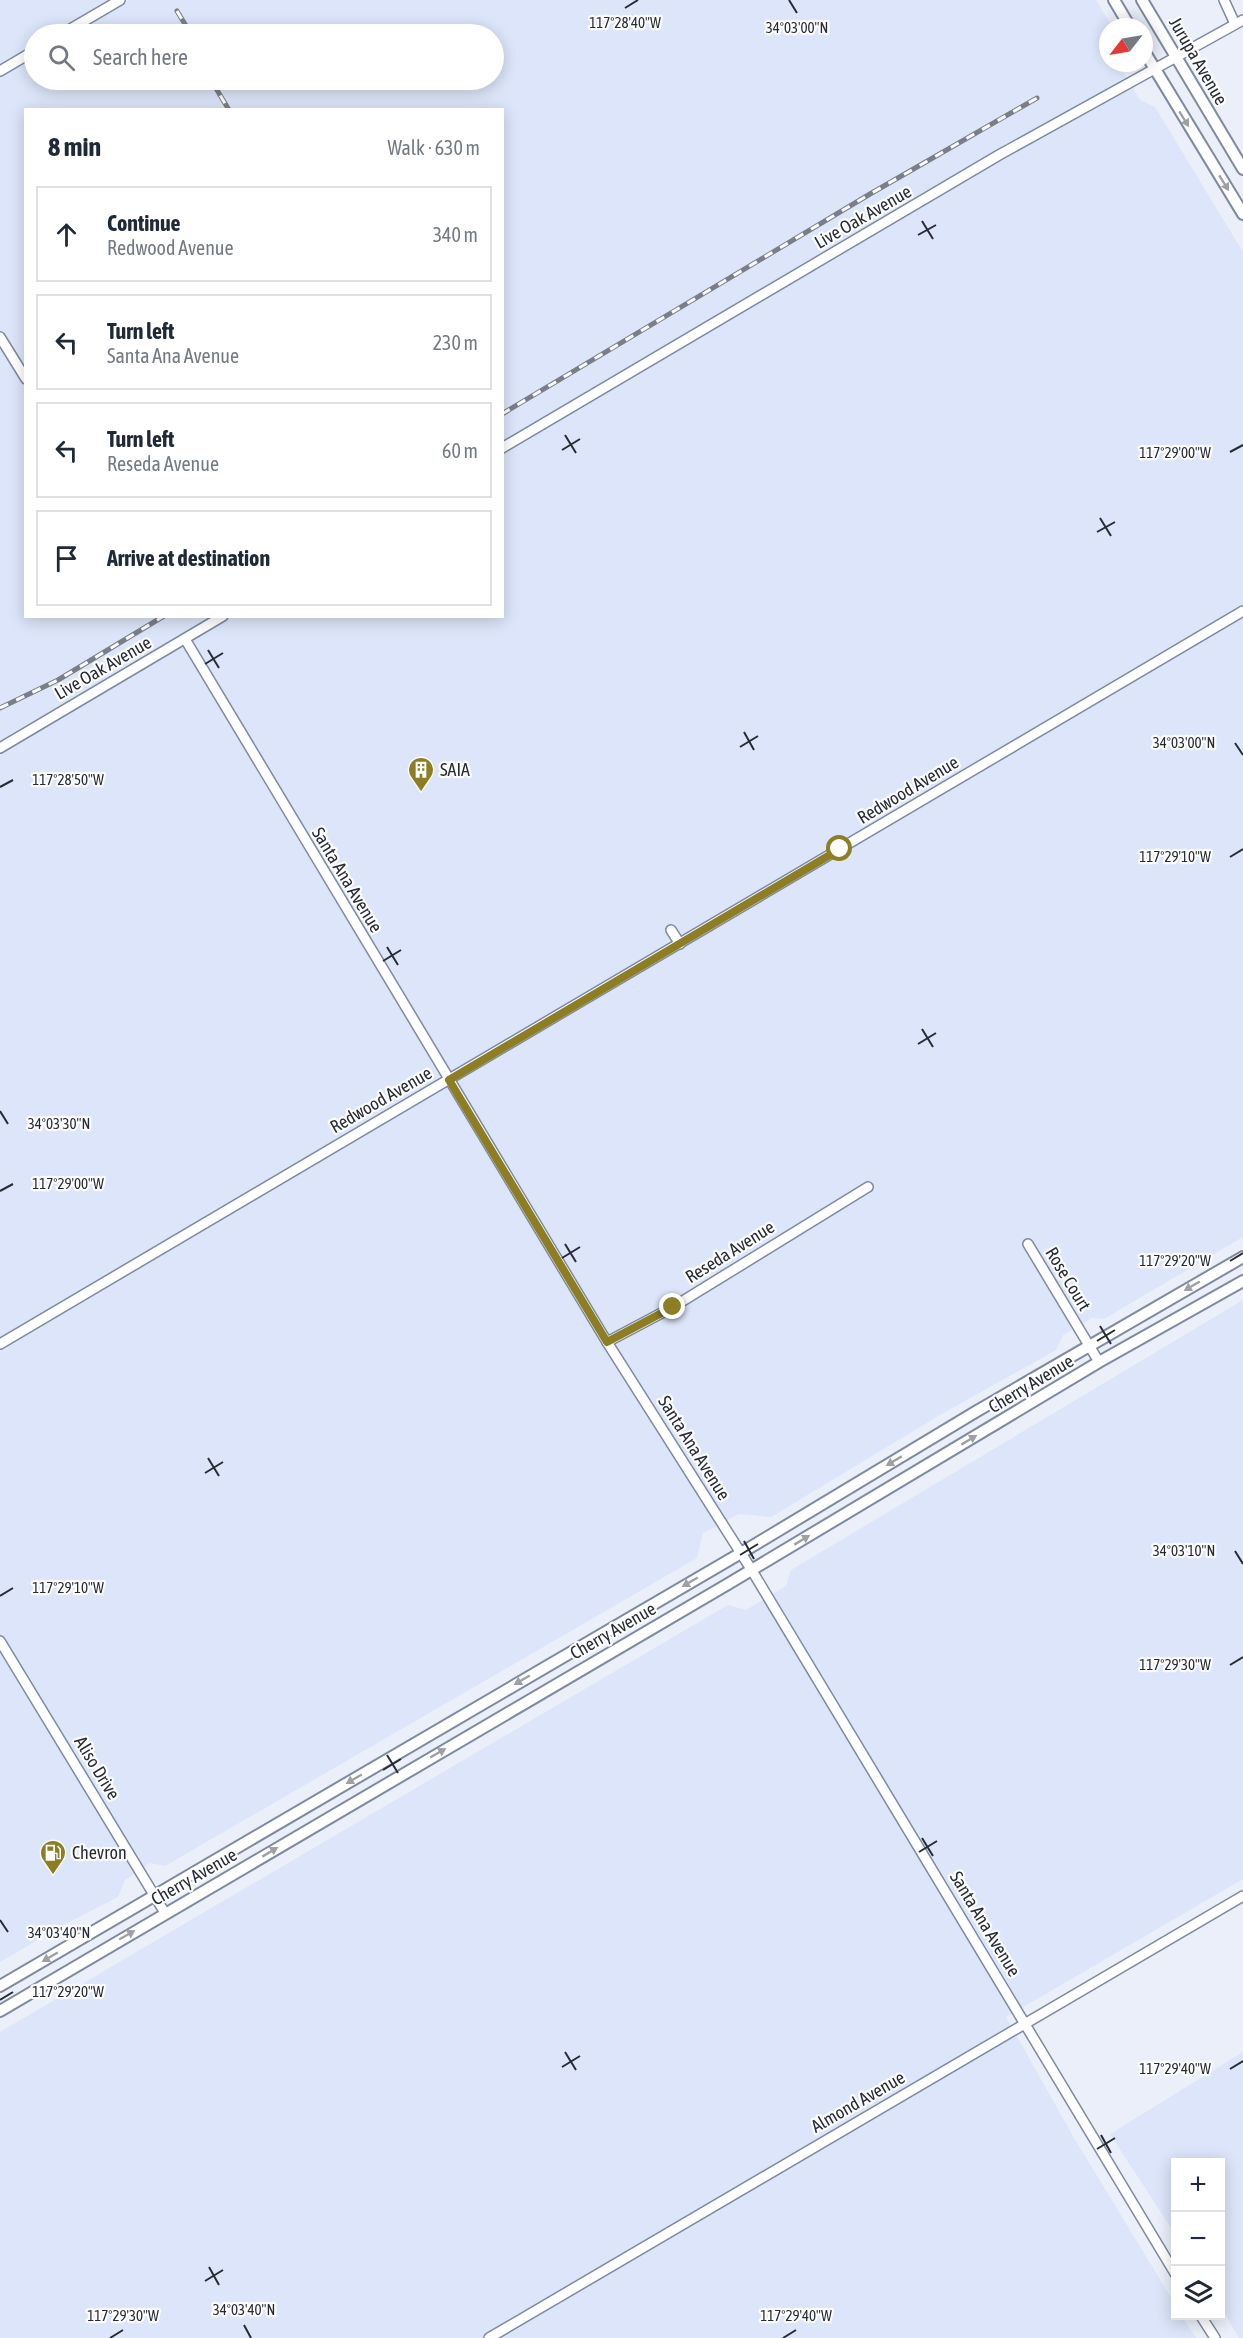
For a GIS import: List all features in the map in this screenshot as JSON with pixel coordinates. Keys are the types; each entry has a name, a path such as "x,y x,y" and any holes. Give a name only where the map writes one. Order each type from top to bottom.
{"main road":[{"path":"1114,0 1125,18"},
{"name":"Jurupa Avenue","path":"1142,0 1243,170"},
{"path":"1153,66 1243,214"},
{"name":"Cherry Avenue","path":"0,1986 1243,1257"},
{"name":"Cherry Avenue","path":"0,2011 1099,1362 1243,1281"}],"street":[{"path":"79,24 120,0"},
{"path":"1224,0 1239,22"},
{"name":"Live Oak Avenue","path":"504,447 999,155 1239,22"},
{"path":"0,71 24,57"},
{"path":"0,337 24,376"},
{"name":"Redwood Avenue","path":"0,1344 1243,611"},
{"name":"Live Oak Avenue","path":"0,748 220,618"},
{"name":"Santa Ana Avenue","path":"185,639 607,1342 751,1569 1171,2267"},
{"path":"671,930 680,944"},
{"name":"Reseda Avenue","path":"607,1342 673,1307 868,1187"},
{"name":"Rose Court","path":"1028,1244 1099,1362"},
{"name":"Aliso Drive","path":"0,1641 165,1913"},
{"name":"Almond Avenue","path":"489,2338 1243,1896"},
{"path":"1204,2320 1215,2338"}],"shaded area":[{"path":"0,0 1096,0 1107,18 1099,18 1099,72 1123,72 1140,100 1155,107 1243,252 1243,1237 1104,1319 1092,1318 1063,1335 1056,1350 940,1415 771,1517 739,1514 703,1533 697,1558 165,1866 150,1863 125,1880 118,1897 67,1923 0,1962"},
{"path":"1243,1300 1243,1879 1006,2017 1074,2138 1171,2297 1171,2320 1185,2320 1196,2338 0,2338 0,2032 728,1605 746,1610 786,1586 791,1570"},
{"path":"1243,2052 1243,2338 1239,2338 1225,2314 1225,2158 1171,2158 1171,2228 1110,2134"}],"railway":[{"path":"177,11 185,24"},
{"path":"217,90 228,108"},
{"path":"504,413 870,194 1037,98"},
{"path":"0,708 58,680 161,618"}],"place":[{"name":"SAIA","path":"421,793"},
{"name":"Chevron","path":"53,1876"}],"route":[{"path":"673,1307 607,1342 449,1080 840,849"}]}
